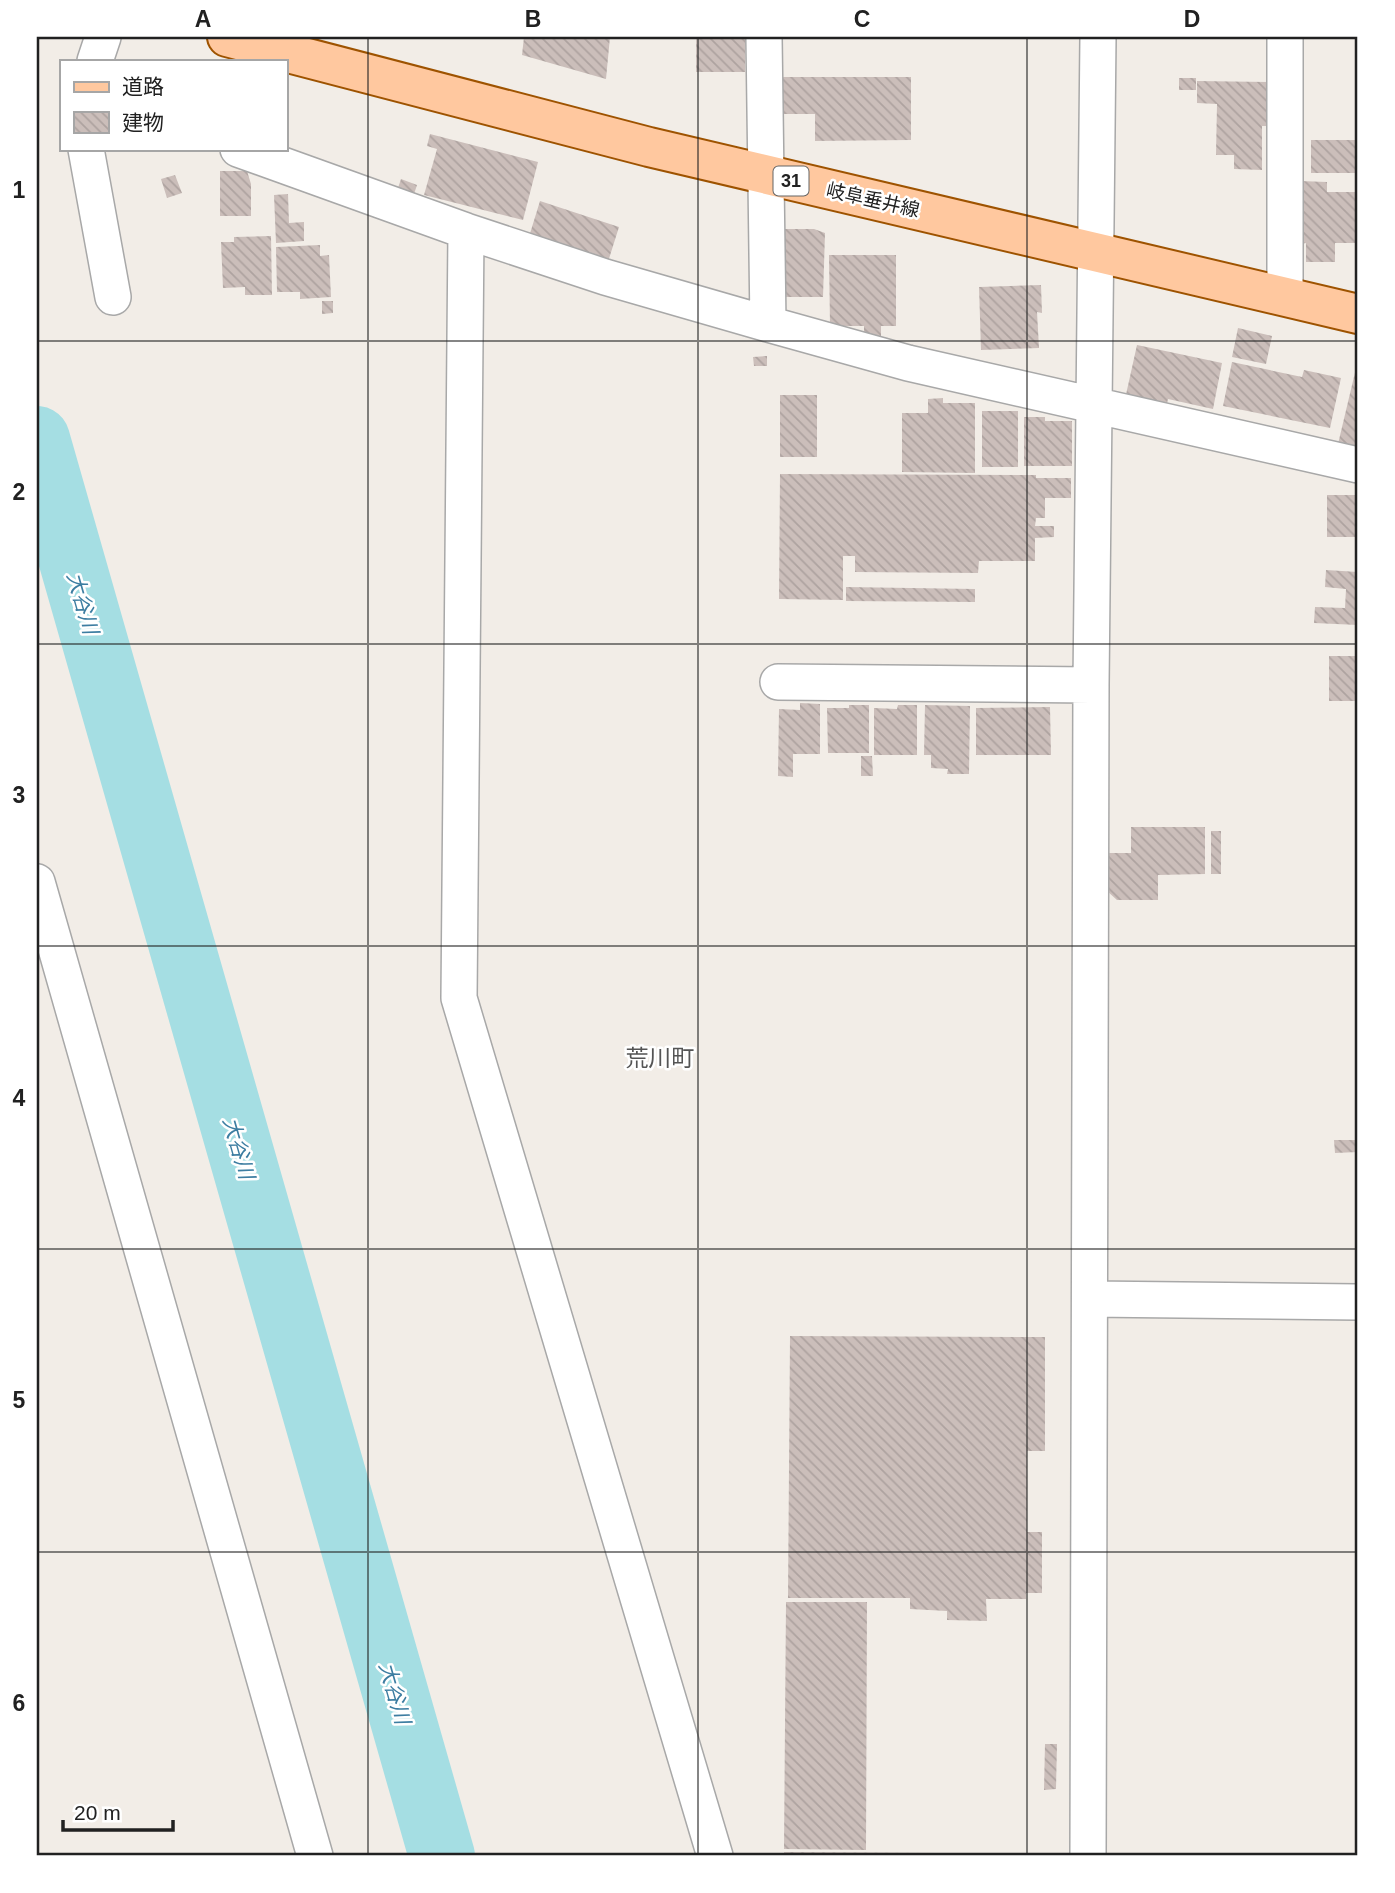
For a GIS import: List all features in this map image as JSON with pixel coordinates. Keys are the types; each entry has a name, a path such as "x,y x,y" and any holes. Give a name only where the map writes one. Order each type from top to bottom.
{"main road":[{"name":"岐阜垂井線","path":"227,37 649,147 1358,314"}],"street":[{"path":"95,60 103,37"},
{"path":"764,37 768,324"},
{"path":"1088,1856 1091,685 1098,37"},
{"path":"1285,37 1285,297"},
{"path":"86,150 113,297"},
{"path":"242,150 466,231 605,277 768,324 908,363 1358,465"},
{"path":"466,231 459,999 715,1856"},
{"path":"778,682 1091,685"},
{"path":"37,882 315,1856"},
{"path":"1090,1300 1358,1302"}],"building":[{"path":"524,37 610,37 606,79 522,55"},
{"path":"696,37 745,37 745,72 696,72"},
{"path":"781,77 911,77 911,140 815,141 815,114 781,114"},
{"path":"1179,78 1196,78 1196,90 1179,90"},
{"path":"1197,81 1268,82 1268,126 1262,126 1262,170 1234,169 1234,155 1216,155 1217,104 1197,103"},
{"path":"430,134 538,162 523,220 424,195 437,149 427,146"},
{"path":"1311,140 1358,140 1358,173 1311,173"},
{"path":"220,171 247,171 251,184 251,216 220,216"},
{"path":"175,175 182,193 167,198 161,179"},
{"path":"401,179 417,185 413,197 397,191"},
{"path":"1300,181 1327,182 1327,192 1358,192 1358,243 1335,243 1335,262 1306,262 1306,243 1301,244"},
{"path":"288,194 289,223 304,222 304,241 276,243 274,195"},
{"path":"540,201 619,227 607,265 528,240"},
{"path":"782,229 814,229 825,233 823,297 783,297"},
{"path":"271,236 272,295 245,295 245,287 223,288 221,242 234,242 234,237"},
{"path":"320,245 320,256 329,255 331,297 300,299 300,292 277,292 276,247"},
{"path":"829,255 896,255 896,326 881,326 881,339 864,339 864,326 830,326"},
{"path":"1041,285 1042,313 1037,312 1039,348 981,350 979,287"},
{"path":"322,301 333,301 333,313 322,314"},
{"path":"1238,328 1272,336 1266,364 1232,357"},
{"path":"1137,345 1222,363 1213,409 1168,399 1166,408 1125,399"},
{"path":"767,356 767,366 754,366 753,357"},
{"path":"1232,362 1302,377 1304,370 1341,378 1330,428 1223,406"},
{"path":"1358,364 1358,449 1338,444"},
{"path":"780,395 817,395 817,457 780,457"},
{"path":"943,398 943,403 975,403 975,473 902,472 902,413 928,413 928,399"},
{"path":"982,411 1018,411 1018,467 982,467"},
{"path":"1024,417 1045,417 1045,421 1072,421 1072,466 1024,466"},
{"path":"780,474 1036,475 1036,478 1071,478 1071,498 1045,498 1045,518 1036,518 1035,526 1054,526 1054,537 1035,538 1035,561 979,561 978,573 855,572 855,556 843,556 843,600 779,599"},
{"path":"1327,495 1358,495 1358,537 1327,537"},
{"path":"1326,570 1358,572 1358,625 1314,623 1315,607 1345,608 1346,589 1325,587"},
{"path":"846,587 975,589 975,602 846,601"},
{"path":"1329,656 1358,656 1358,701 1329,701"},
{"path":"800,703 820,704 820,754 793,754 793,777 778,776 779,709 800,710"},
{"path":"849,705 869,705 869,753 828,753 827,708 849,708"},
{"path":"898,705 917,705 917,755 874,755 874,708 897,709"},
{"path":"925,705 970,706 969,774 947,774 948,769 931,768 931,755 924,755"},
{"path":"1050,707 1051,755 976,755 976,708"},
{"path":"861,756 872,756 873,776 861,776"},
{"path":"1131,827 1205,827 1205,874 1158,875 1158,900 1117,900 1107,891 1107,853 1131,853"},
{"path":"1211,831 1221,831 1221,874 1211,874"},
{"path":"1334,1140 1358,1140 1358,1152 1335,1153"},
{"path":"790,1336 1045,1337 1045,1451 1027,1451 1027,1532 1042,1532 1042,1593 1026,1593 1026,1599 986,1599 987,1621 947,1620 947,1611 910,1609 910,1598 788,1598"},
{"path":"786,1602 867,1602 866,1850 784,1849"},
{"path":"1045,1744 1057,1744 1056,1789 1044,1790"},
{"path":"784,1852 936,1853 936,1856 784,1856"}],"waterway":[{"name":"大谷川","path":"37,439 442,1856"}],"district":[{"name":"荒川町","path":"660,1058"}]}
